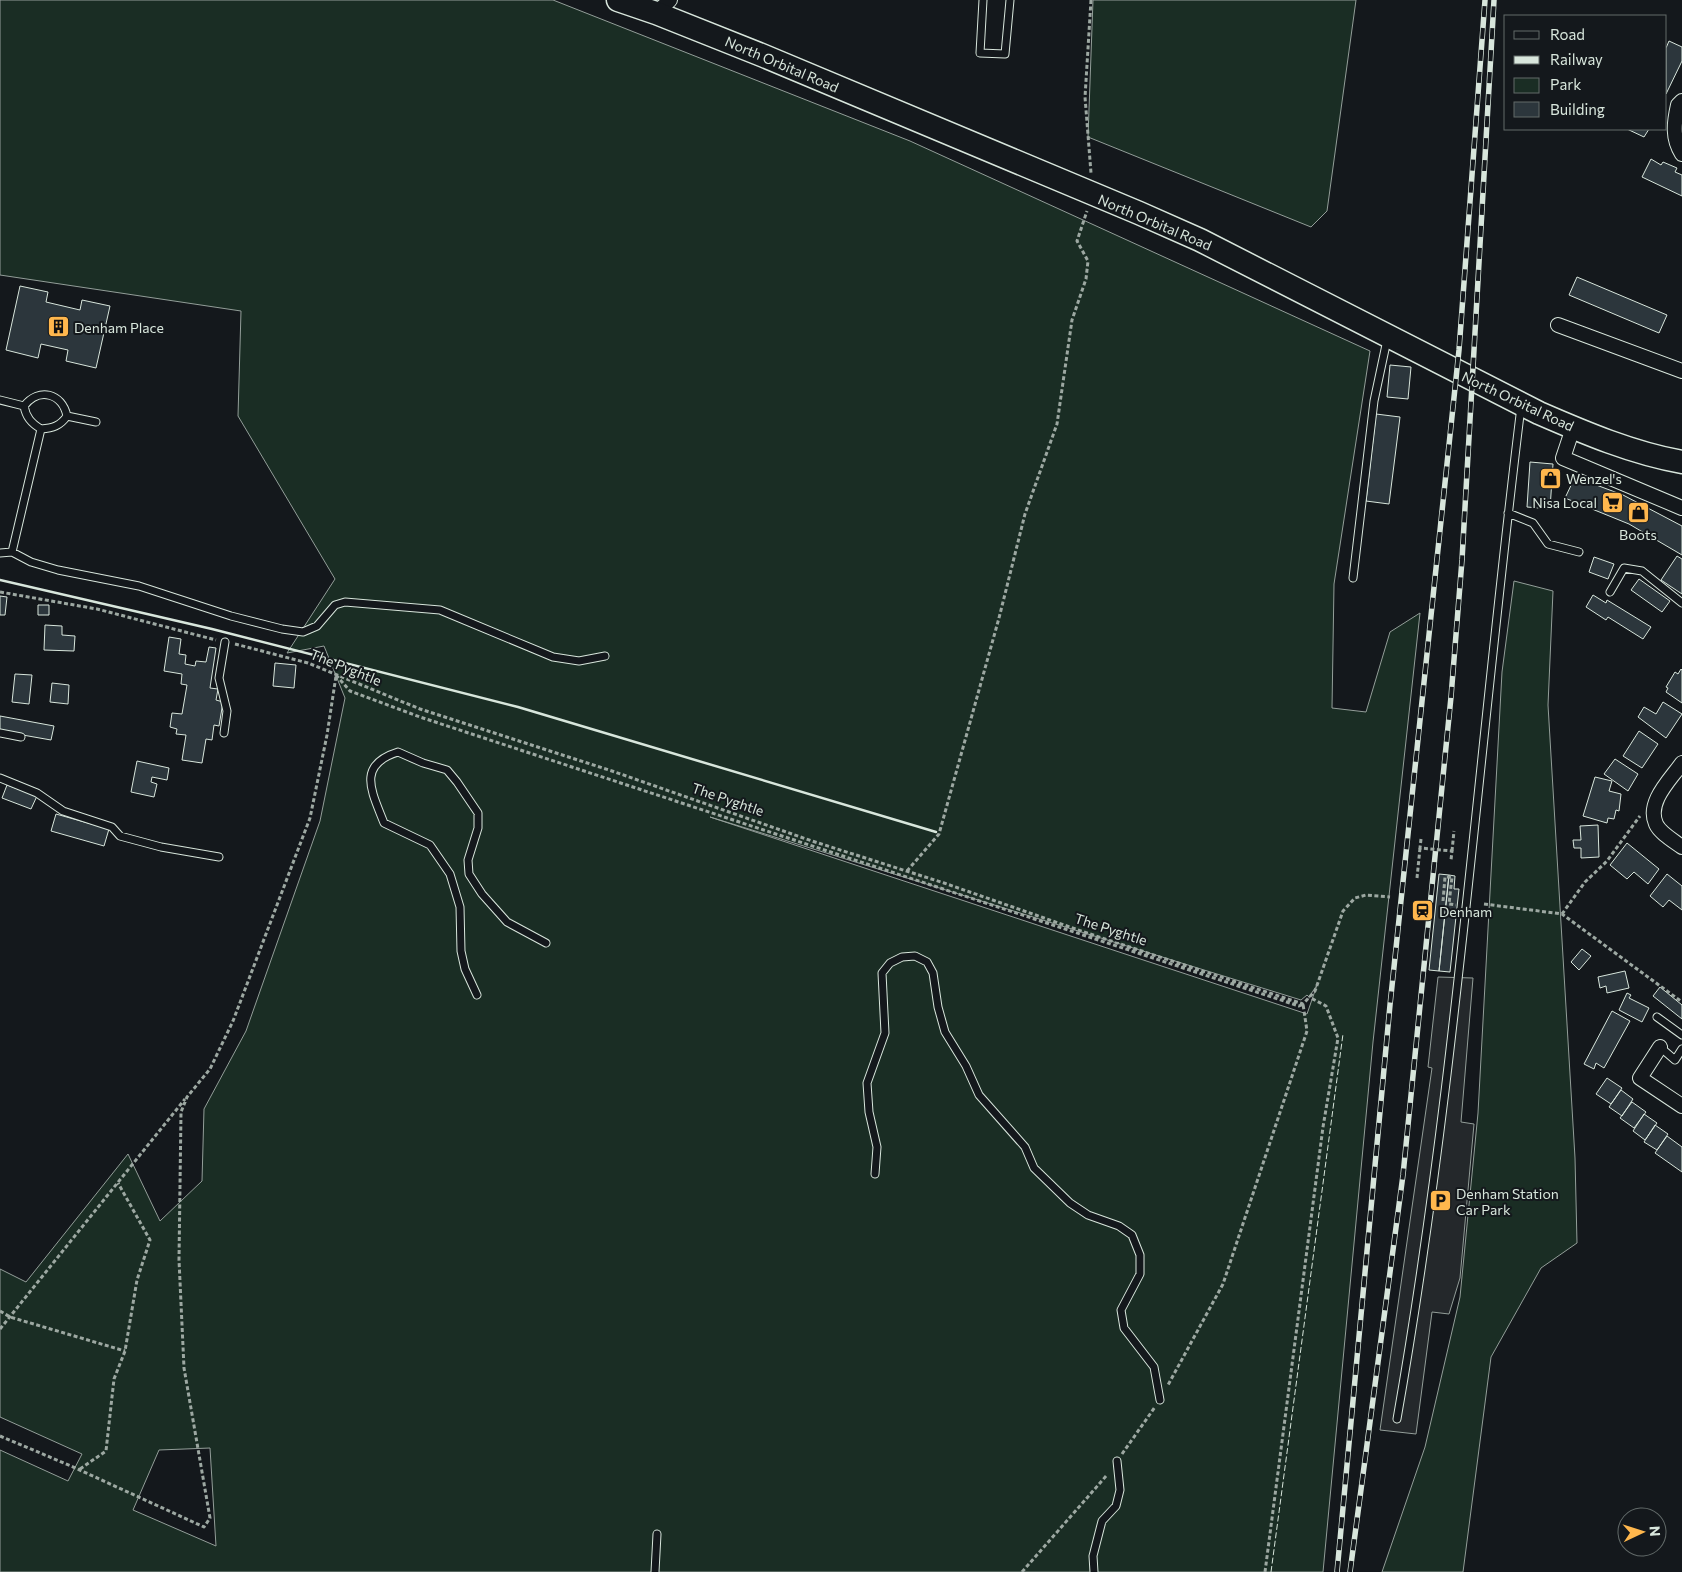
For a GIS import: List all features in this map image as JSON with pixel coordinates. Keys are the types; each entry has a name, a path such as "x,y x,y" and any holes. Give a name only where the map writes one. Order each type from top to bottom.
{"main road":[{"name":"North Orbital Road","path":"618,0 663,6 1200,240 1388,337 1573,428 1654,457 1682,462"}],"street":[{"path":"1682,101 1678,105 1674,125 1675,143 1682,154"},
{"path":"1558,325 1682,371"},
{"path":"1573,428 1564,458 1682,508"},
{"path":"1682,762 1657,799 1653,812 1656,825 1682,847"},
{"path":"1660,1047 1640,1078 1682,1106"}],"lane":[{"path":"983,0 980,53 1005,54 1010,0"},
{"path":"1352,578 1374,401 1388,337"},
{"path":"48,394 65,406 67,416 62,424 52,428 41,428 32,424 25,414 24,406 30,398 48,394"},
{"path":"0,400 24,406"},
{"path":"1397,1419 1417,1307 1444,1117 1521,404"},
{"path":"67,416 96,422"},
{"path":"12,552 41,428"},
{"path":"1508,513 1533,523 1548,544 1579,552"},
{"path":"0,553 12,552 32,562 139,586 231,616 282,629 303,632 317,626 335,605 345,602 424,608 440,610 553,657 579,661 605,656"},
{"path":"1610,592 1624,568 1642,571 1682,603"},
{"path":"224,733 227,711 219,678 225,642"},
{"path":"0,733 21,737"},
{"path":"477,995 465,969 461,951 460,908 450,874 430,845 384,823 370,788 371,772 376,762 398,752 423,763 447,770 478,813 478,828 468,860 469,874 482,894 507,922 546,943"},
{"path":"0,778 37,793 63,811 112,827 120,836 161,847 220,857"},
{"path":"875,1174 877,1147 869,1112 867,1083 885,1033 882,973 890,963 902,958 915,956 927,962 933,973 938,1007 945,1032 966,1066 979,1095 1025,1147 1034,1168 1070,1203 1088,1215 1119,1226 1132,1235 1140,1256 1140,1274 1120,1310 1124,1328 1154,1367 1160,1400"},
{"path":"1656,1017 1682,1035"},
{"path":"1660,1047 1675,1060 1682,1049"},
{"path":"1094,1572 1093,1556 1102,1521 1116,1506 1120,1490 1117,1461"},
{"path":"655,1572 658,1534"}],"path":[{"path":"907,871 939,834 999,618 1025,514 1057,424 1072,320 1086,278 1088,262 1077,241 1093,195 1085,97 1092,0"},
{"name":"The Pyghtle","path":"0,592 97,609 168,630 308,662 420,709 612,771 1303,1004"},
{"path":"336,675 350,691 420,717 905,875 1216,981 1299,1006 1315,991 1342,910 1355,898 1366,894 1390,897"},
{"path":"0,1329 210,1068 233,1021 310,818 327,734 336,675"},
{"path":"1562,914 1585,882 1607,861 1641,815 1653,812"},
{"path":"1451,860 1454,831"},
{"path":"1417,878 1421,839"},
{"path":"1420,848 1452,851"},
{"path":"1443,901 1446,877 1452,877 1449,900"},
{"path":"1484,904 1562,914 1682,1002"},
{"path":"1265,1572 1323,1127 1338,1038 1326,1006 1309,997"},
{"path":"1022,1572 1103,1481 1160,1400 1223,1284 1307,1031 1303,1004"},
{"path":"0,1436 204,1528 210,1518 184,1368 179,1260 181,1112 187,1097"},
{"path":"79,1470 106,1451 114,1379 125,1351 137,1280 150,1240 118,1183"},
{"path":"0,1311 10,1317 125,1351"}],"green space":[{"path":"0,0 553,0 910,141 1370,351 1334,584 1332,708 1366,712 1390,632 1420,613 1373,1042 1323,1572 0,1572 0,1450 68,1481 82,1454 0,1417 0,1269 26,1282 128,1154 160,1221 202,1181 204,1109 246,1031 320,821 345,698 324,646 287,653 335,579 238,416 241,311 0,275","holes":["710,817 1301,1000 1307,995 1309,997 1317,985 1307,1014","210,1448 216,1546 133,1510 159,1450"]},
{"path":"1093,0 1356,0 1327,211 1311,227 1088,137"},
{"path":"1514,581 1553,591 1548,705 1575,1158 1577,1243 1541,1268 1491,1357 1463,1572 1382,1572 1425,1447 1460,1297 1478,1113 1502,672"}],"shaded area":[{"name":"Denham Station Car Park","path":"1438,977 1473,978 1461,1122 1474,1124 1460,1278 1449,1314 1432,1312 1416,1434 1380,1430 1432,1068 1428,1067"}],"building":[{"path":"1669,41 1682,47 1682,61 1667,92 1667,46"},
{"path":"1629,130 1648,130 1644,137"},
{"path":"1651,159 1661,165 1663,162 1677,168 1675,172 1682,175 1682,196 1642,177"},
{"path":"1577,277 1667,315 1659,333 1569,295"},
{"name":"Denham Place","path":"20,286 48,292 46,302 80,310 82,300 110,306 96,368 66,361 68,350 41,344 38,358 6,350"},
{"path":"1390,365 1411,367 1408,399 1387,397"},
{"path":"1376,414 1400,417 1389,504 1366,501"},
{"path":"1530,462 1553,464 1550,509 1527,507"},
{"path":"1575,477 1623,495 1682,526 1682,555 1629,524 1565,498"},
{"path":"1677,556 1682,559 1682,594 1661,580"},
{"path":"1594,557 1614,564 1608,579 1589,572"},
{"path":"1639,579 1670,601 1662,612 1631,590"},
{"path":"1593,595 1606,603 1607,600 1651,627 1643,639 1608,617 1606,620 1586,607"},
{"path":"0,596 7,597 5,615 0,615"},
{"path":"38,605 49,605 49,615 38,615"},
{"path":"45,625 62,626 62,635 75,636 74,651 44,650"},
{"path":"169,637 181,639 179,654 186,655 185,664 195,666 196,661 206,662 209,647 216,648 210,688 218,689 216,700 223,702 219,726 214,725 212,740 206,739 202,763 182,760 186,735 176,734 177,729 170,727 172,713 182,714 187,685 181,684 182,674 164,671"},
{"path":"275,663 296,665 294,688 273,686"},
{"path":"1681,669 1682,703 1666,692 1668,688 1666,687 1675,672 1678,674"},
{"path":"15,674 32,675 29,704 12,702"},
{"path":"52,683 69,685 68,704 50,702"},
{"path":"1663,702 1682,714 1666,738 1638,717 1644,707 1656,714"},
{"path":"0,716 54,726 51,740 0,731"},
{"path":"1639,731 1658,744 1642,768 1623,756"},
{"path":"1615,759 1638,774 1628,791 1604,774"},
{"path":"137,761 169,768 167,780 152,777 151,782 157,784 154,797 131,792"},
{"path":"1595,777 1612,781 1609,791 1621,794 1619,811 1616,810 1614,819 1608,818 1607,823 1583,816"},
{"path":"7,785 37,796 31,809 2,798"},
{"path":"56,814 109,829 104,846 51,831"},
{"path":"1598,825 1599,857 1581,858 1581,848 1574,848 1573,840 1581,840 1580,826"},
{"path":"1627,843 1659,869 1648,884 1634,872 1627,879 1610,865"},
{"path":"1439,874 1449,875 1439,971 1429,970"},
{"path":"1667,874 1682,886 1682,910 1669,900 1663,907 1650,896"},
{"path":"1449,875 1455,876 1454,889 1459,889 1450,972 1439,971"},
{"path":"1582,949 1591,956 1579,970 1571,962"},
{"path":"1625,971 1629,988 1607,993 1606,986 1600,988 1598,977"},
{"path":"1660,987 1682,1005 1682,1019 1653,996"},
{"path":"1627,993 1631,995 1629,998 1649,1008 1642,1022 1619,1010"},
{"path":"1612,1011 1630,1021 1604,1068 1596,1063 1594,1069 1584,1064"},
{"path":"1607,1078 1622,1088 1611,1104 1596,1094"},
{"path":"1621,1090 1633,1099 1622,1116 1609,1107"},
{"path":"1632,1102 1646,1112 1634,1128 1620,1118"},
{"path":"1644,1114 1657,1123 1645,1140 1633,1131"},
{"path":"1655,1125 1668,1134 1657,1150 1644,1142"},
{"path":"1667,1136 1682,1147 1682,1172 1655,1153"}],"railway":[{"path":"1337,1572 1390,1005 1459,350 1485,0"},
{"path":"1350,1572 1403,1175 1451,697 1462,560 1494,0"}],"fence":[{"path":"1271,1572 1343,1034"}],"wall":[{"path":"0,580 212,629 518,707 936,832"}],"place":[{"name":"Denham Place","path":"58,327"},
{"name":"Wenzel's","path":"1550,478"},
{"name":"Nisa Local","path":"1613,502"},
{"name":"Boots","path":"1638,512"},
{"name":"Denham","path":"1423,911"},
{"name":"Denham Station Car Park","path":"1440,1201"}]}
